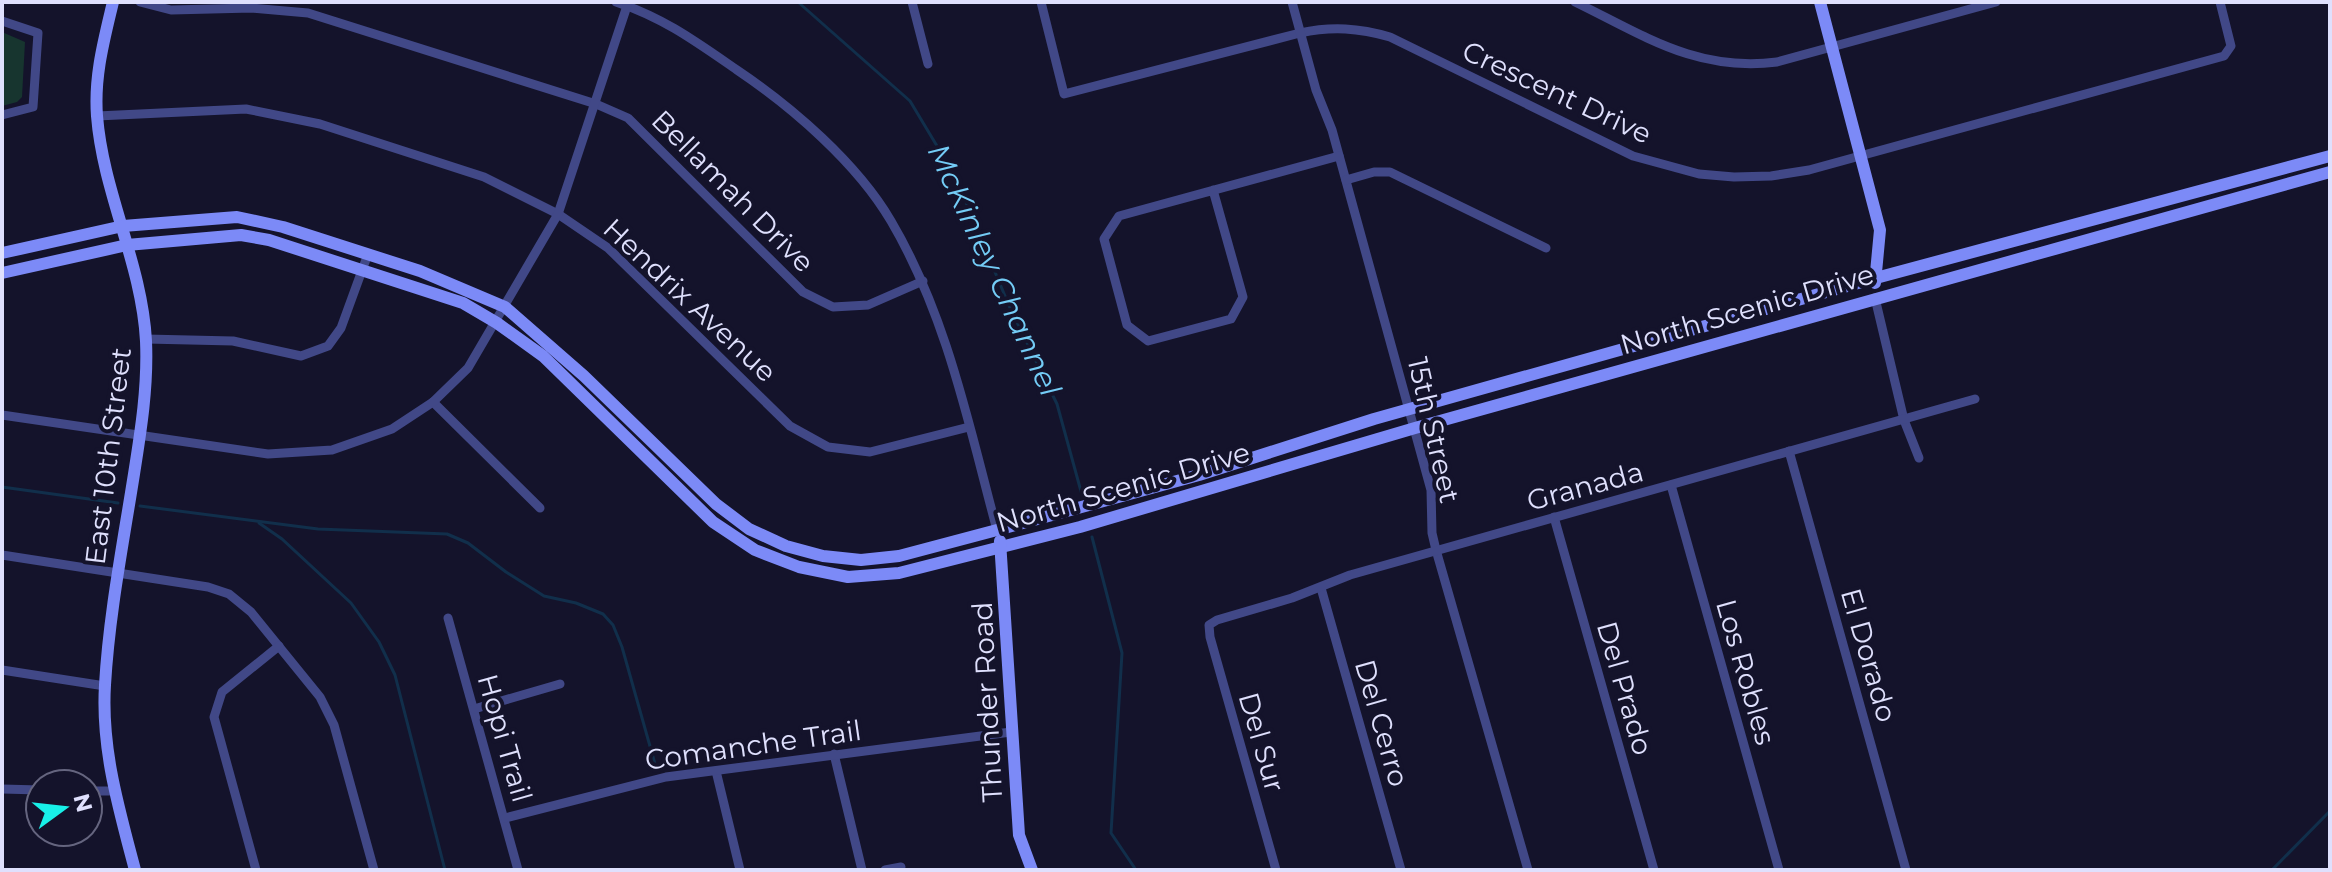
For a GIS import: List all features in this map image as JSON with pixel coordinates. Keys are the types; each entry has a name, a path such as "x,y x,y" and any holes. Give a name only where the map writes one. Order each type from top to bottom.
{"main road":[{"name":"East 10th Street","path":"113,2 98,62 97,116 106,167 137,282 146,339 146,385 105,686 105,744 135,870"},
{"path":"1820,2 1880,230 1875,298"},
{"name":"North Scenic Drive","path":"2,253 123,226 237,217 283,227 368,254 505,307 557,351 716,504 749,529 786,546 823,556 861,560 899,556 1199,475 1410,409 1876,278 2330,156"},
{"name":"North Scenic Drive","path":"2,273 127,245 241,235 269,240 463,303 543,356 713,522 755,550 799,567 848,577 899,573 1080,527 1415,428 2330,172"},
{"name":"Thunder Road","path":"997,530 1002,547 1019,835 1032,870"}],"street":[{"name":"Bellamah Drive","path":"140,2 171,10 252,8 308,13 596,104 628,118 803,292 833,307 868,305 923,281"},
{"path":"616,2 665,21 756,83 835,148 890,219 923,281 951,360 997,530"},
{"path":"912,2 928,64"},
{"name":"Crescent Drive","path":"1041,2 1064,94 1326,27 1352,28 1390,37 1633,156 1699,174 1734,177 1771,176 1809,170 2224,56 2231,46 2220,2"},
{"name":"15th Street","path":"1292,2 1410,409 1431,490 1432,533 1436,550 1528,870"},
{"path":"1575,2 1684,54 1718,63 1747,66 1777,62 1996,2"},
{"path":"2,415 268,454 332,450 392,429 433,402 468,368 558,214 627,6"},
{"path":"2,21 38,33 33,107 2,115"},
{"name":"Hendrix Avenue","path":"97,116 246,109 320,124 484,177 558,214 608,248 790,426 828,447 870,452 969,427"},
{"path":"1213,190 1243,297 1231,319 1148,341 1127,325 1104,239 1119,216 1213,190 1339,156"},
{"path":"1346,180 1374,172 1390,172 1546,248"},
{"path":"146,339 233,341 301,356 328,346 341,328 368,254"},
{"path":"1875,298 1904,420 1919,458"},
{"name":"Granada","path":"1209,625 1321,588 1350,575 1975,399"},
{"path":"433,402 540,508"},
{"name":"El Dorado","path":"1789,451 1906,870"},
{"path":"667,476 676,465"},
{"path":"1199,475 1203,490"},
{"name":"Los Robles","path":"1671,485 1779,870"},
{"name":"Del Prado","path":"1554,517 1654,870"},
{"path":"2,555 208,587 229,594 251,612 320,697 334,725 374,870"},
{"name":"Del Cerro","path":"1321,588 1401,870"},
{"name":"Hopi Trail","path":"448,618 518,870"},
{"name":"Del Sur","path":"1209,625 1276,870"},
{"path":"256,870 214,717 222,692 279,646"},
{"path":"2,670 105,686"},
{"path":"474,709 560,684"},
{"name":"Comanche Trail","path":"505,818 655,779 1011,732"},
{"path":"834,754 862,870"},
{"path":"716,771 740,870"},
{"path":"2,789 24,790"},
{"path":"104,791 114,791"},
{"path":"885,870 901,867"}],"green space":[{"path":"2,32 25,42 22,97 17,102 2,106"}],"waterway":[{"name":"McKinley Channel","path":"798,2 910,101 955,176 1010,308 1057,404 1082,495"},
{"path":"2,487 118,503"},
{"path":"140,506 318,529 447,534 468,543 544,596 576,603 603,614 613,625 655,764"},
{"path":"259,523 282,539 351,603 379,642 395,675 445,870"},
{"name":"McKinley Channel","path":"1092,537 1122,653 1111,833 1136,870"},
{"path":"2272,870 2330,811"}]}
